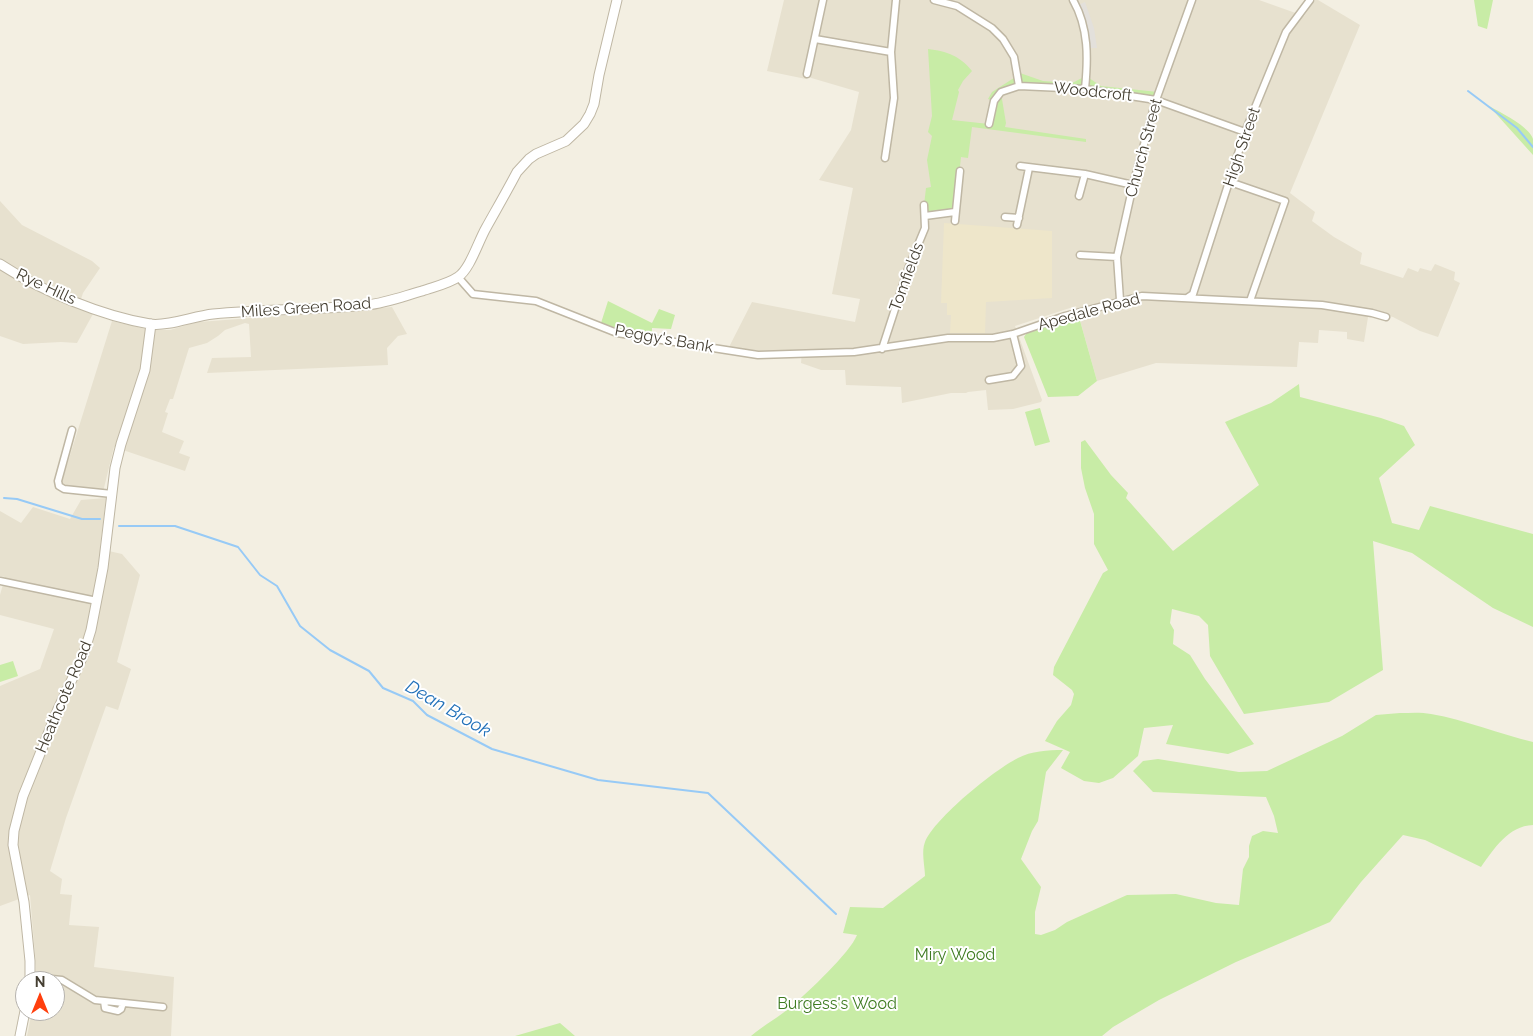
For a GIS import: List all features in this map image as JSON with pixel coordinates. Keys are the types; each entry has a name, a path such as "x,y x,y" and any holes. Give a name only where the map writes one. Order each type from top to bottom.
{"street":[{"path":"458,277 470,262 485,230 517,172 536,154 566,141 584,124 590,114 594,104 598,75 617,0"},
{"path":"807,74 823,0"},
{"path":"885,158 894,98 891,52 896,0"},
{"path":"934,0 957,6 992,28 1003,39 1014,57 1020,86"},
{"path":"1073,0 1085,28 1088,59 1085,90"},
{"name":"Church Street","path":"1120,300 1116,257 1133,185 1156,100 1192,0"},
{"name":"High Street","path":"1187,298 1193,294 1245,132 1286,32 1310,0"},
{"path":"815,39 891,52"},
{"name":"Woodcroft","path":"989,124 994,100 1001,92 1020,86 1085,90 1156,100 1245,132"},
{"path":"1020,166 1085,174 1133,185"},
{"path":"1017,225 1029,168"},
{"path":"955,221 960,171"},
{"path":"1079,196 1085,174"},
{"path":"1230,182 1285,201 1250,301"},
{"name":"Tomfields","path":"882,349 908,269 925,228 924,205"},
{"path":"925,216 955,212"},
{"path":"1006,216 1019,218"},
{"path":"1080,255 1116,257"},
{"name":"Rye Hills","path":"0,264 24,279 94,308 151,324"},
{"name":"Miles Green Road","path":"151,324 160,325 203,315 235,312 368,305 429,289 458,277"},
{"name":"Peggy's Bank","path":"458,277 473,294 536,301 617,333 758,355 854,352"},
{"name":"Apedale Road","path":"854,352 948,338 993,338 1013,334 1120,300 1142,296 1324,305 1372,313 1386,318"},
{"name":"Heathcote Road","path":"29,971 24,902 14,845 14,831 23,796 58,709 83,656 103,568 115,468 145,370 151,324"},
{"path":"989,380 1013,376 1021,366 1013,334"},
{"path":"72,430 58,480 59,486 64,489 112,494"},
{"path":"0,580 97,601"},
{"path":"65,982 95,1000 163,1007"},
{"path":"20,1036 23,1021"}],"shaded area":[{"path":"784,0 1259,0 1304,16 1315,0 1318,0 1360,25 1290,193 1315,212 1312,221 1334,237 1362,253 1360,264 1403,278 1408,268 1418,272 1420,268 1431,271 1435,264 1455,272 1454,280 1460,283 1438,337 1420,331 1393,317 1369,311 1364,342 1347,339 1347,332 1319,330 1318,343 1299,342 1297,367 1156,363 1097,381 1076,306 1015,326 1042,400 1041,402 1013,409 988,410 986,390 951,393 902,403 901,387 846,385 845,370 821,370 801,363 802,351 760,352 729,347 752,302 855,322 860,299 832,294 853,188 819,180 851,130 859,92 808,77 806,79 767,71"},
{"path":"1085,2 1094,28 1097,48 1086,48 1076,6"},
{"path":"0,201 22,225 92,261 100,268 83,293 78,308 93,314 77,343 23,344 0,336"},
{"path":"944,223 1052,231 1052,298 986,302 985,333 950,333 951,315 947,315 947,303 941,303"},
{"path":"392,307 407,334 398,336 387,348 388,365 207,373 212,358 251,357 249,324 245,323 225,330 207,343 189,348 173,399 170,399 165,412 168,413 162,432 184,441 179,453 190,457 185,471 114,447 103,492 61,484 112,321 150,330 170,330 197,322"},
{"path":"106,498 100,549 122,554 140,575 117,662 131,669 118,710 106,706 66,818 50,871 62,879 60,894 72,895 69,925 99,927 94,967 174,977 171,1036 27,1036 30,1021 65,1021 65,971 36,971 30,895 0,906 0,686 40,669 54,629 0,615 0,595 5,577 0,576 0,511 21,523 33,507 70,519 81,500"}],"green space":[{"path":"1474,0 1493,0 1487,29 1478,26"},
{"path":"928,49 953,55 972,71 958,90 952,120 989,124 994,101 988,99 992,92 1017,76 1017,72 1043,81 1072,83 1086,76 1101,86 1158,92 1156,100 1085,89 1020,86 1001,93 1005,127 1086,139 1086,142 972,127 968,158 961,157 955,212 925,216 926,188 931,187 927,160 932,136 928,132 932,116"},
{"path":"1489,106 1514,120 1531,134 1533,139 1533,155"},
{"path":"608,301 652,323 659,309 675,315 671,329 652,328 652,334 630,333 601,323"},
{"path":"1079,317 1097,381 1078,396 1048,397 1024,337 1028,331"},
{"path":"1299,384 1300,397 1381,418 1404,426 1415,445 1379,478 1392,523 1419,530 1430,506 1533,534 1533,627 1493,608 1412,553 1373,541 1383,670 1329,702 1244,714 1210,656 1208,625 1199,616 1172,609 1170,623 1174,630 1173,644 1190,655 1205,679 1254,744 1228,754 1166,744 1173,725 1144,728 1138,756 1113,778 1099,783 1084,781 1061,768 1070,752 1045,741 1057,721 1071,705 1074,694 1072,690 1053,675 1054,667 1103,573 1108,570 1094,544 1094,514 1085,488 1081,468 1081,442 1085,440 1111,475 1128,493 1126,498 1173,551 1259,485 1225,422 1271,403"},
{"path":"1040,408 1050,442 1035,446 1025,412"},
{"path":"13,661 18,676 0,682 0,665"},
{"name":"Miry Wood","path":"1423,713 1444,717 1533,742 1533,825 1516,829 1509,834 1481,867 1425,840 1403,835 1361,882 1330,922 1236,962 1159,1000 1113,1027 1102,1036 751,1036 808,992 853,943 857,935 843,933 850,907 883,908 925,876 923,854 925,842 940,820 966,795 1018,758 1034,752 1063,750 1046,772 1038,821 1021,859 1041,887 1035,912 1035,934 1041,935 1127,895 1176,894 1216,903 1239,905 1243,869 1249,857 1249,846 1252,836 1263,831 1278,833 1274,816 1266,797 1153,792 1133,771 1143,761 1158,759 1239,772 1267,771 1342,736 1376,715"},
{"path":"560,1023 575,1036 515,1036"}],"waterway":[{"path":"1468,91 1517,128 1533,147"},
{"name":"Dean Brook","path":"4,498 17,499 82,519 100,519"},
{"name":"Dean Brook","path":"119,526 175,526 238,547 260,575 277,586 300,626 330,650 369,671 383,688 413,701 427,715 492,749 598,780 708,793 836,914"}],"park label":[{"name":"Burgess's Wood","path":"837,1004"}]}
